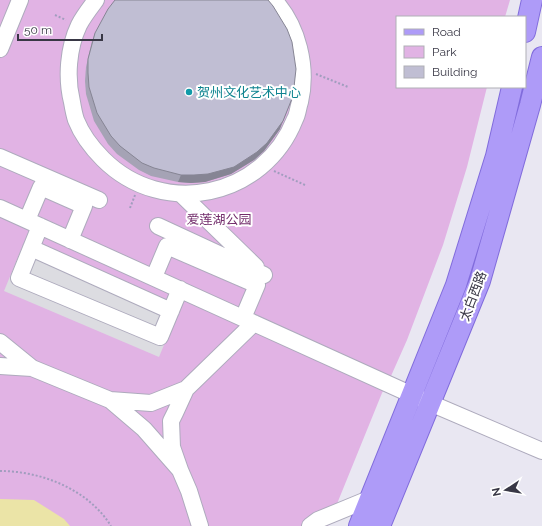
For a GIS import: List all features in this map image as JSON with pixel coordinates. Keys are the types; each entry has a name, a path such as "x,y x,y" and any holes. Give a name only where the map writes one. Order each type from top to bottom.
{"main road":[{"path":"526,27 532,0"},
{"name":"太白西路","path":"380,526 480,281 530,105 542,57"},
{"name":"太白西路","path":"358,526 456,285 496,156 512,88"}],"street":[{"path":"0,49 20,0"},
{"path":"96,0 79,26 70,56 68,88 76,120 92,148 115,171 143,186 162,192 181,194 210,192 238,182 262,166 282,145 295,119 302,91 302,61 295,33 281,7 274,0"},
{"path":"0,157 99,200"},
{"path":"70,240 84,206 41,188 34,223 32,248 19,278 160,337 180,289"},
{"path":"181,194 264,275 259,279 248,320 186,389 169,425 162,432 153,433 144,429 141,414 143,409 151,403 186,389"},
{"path":"0,208 430,403 542,451"},
{"path":"158,226 259,279"},
{"path":"154,277 167,246 259,279"},
{"path":"32,248 171,311"},
{"path":"102,280 112,258"},
{"path":"0,342 32,368 110,400 151,403 157,402 166,407 171,416 172,446 200,526"},
{"path":"0,366 32,368"},
{"path":"110,400 144,429 180,470"},
{"path":"310,526 318,520 369,499"}],"path":[{"path":"302,68 348,87"},
{"path":"262,166 305,185"},
{"path":"0,471 14,471 38,475 63,485 87,500 111,526"}],"green space":[{"name":"爱莲湖公园","path":"0,0 510,0 505,16 396,16 396,88 487,88 467,167 443,245 407,340 382,393 328,526 0,526"}],"shaded area":[{"path":"23,245 178,311 159,357 4,291"},
{"path":"0,499 34,500 64,519 70,526 0,526"}],"building":[{"name":"贺州文化艺术中心","path":"115,0 268,0 287,29 292,42 296,69 293,96 283,121 267,143 257,152 234,167 208,174 194,175 181,175 154,168 142,163 120,146 111,136 97,113 89,87 88,73 88,59 95,33 108,9"}],"place":[{"name":"贺州文化艺术中心","path":"189,92"}]}
